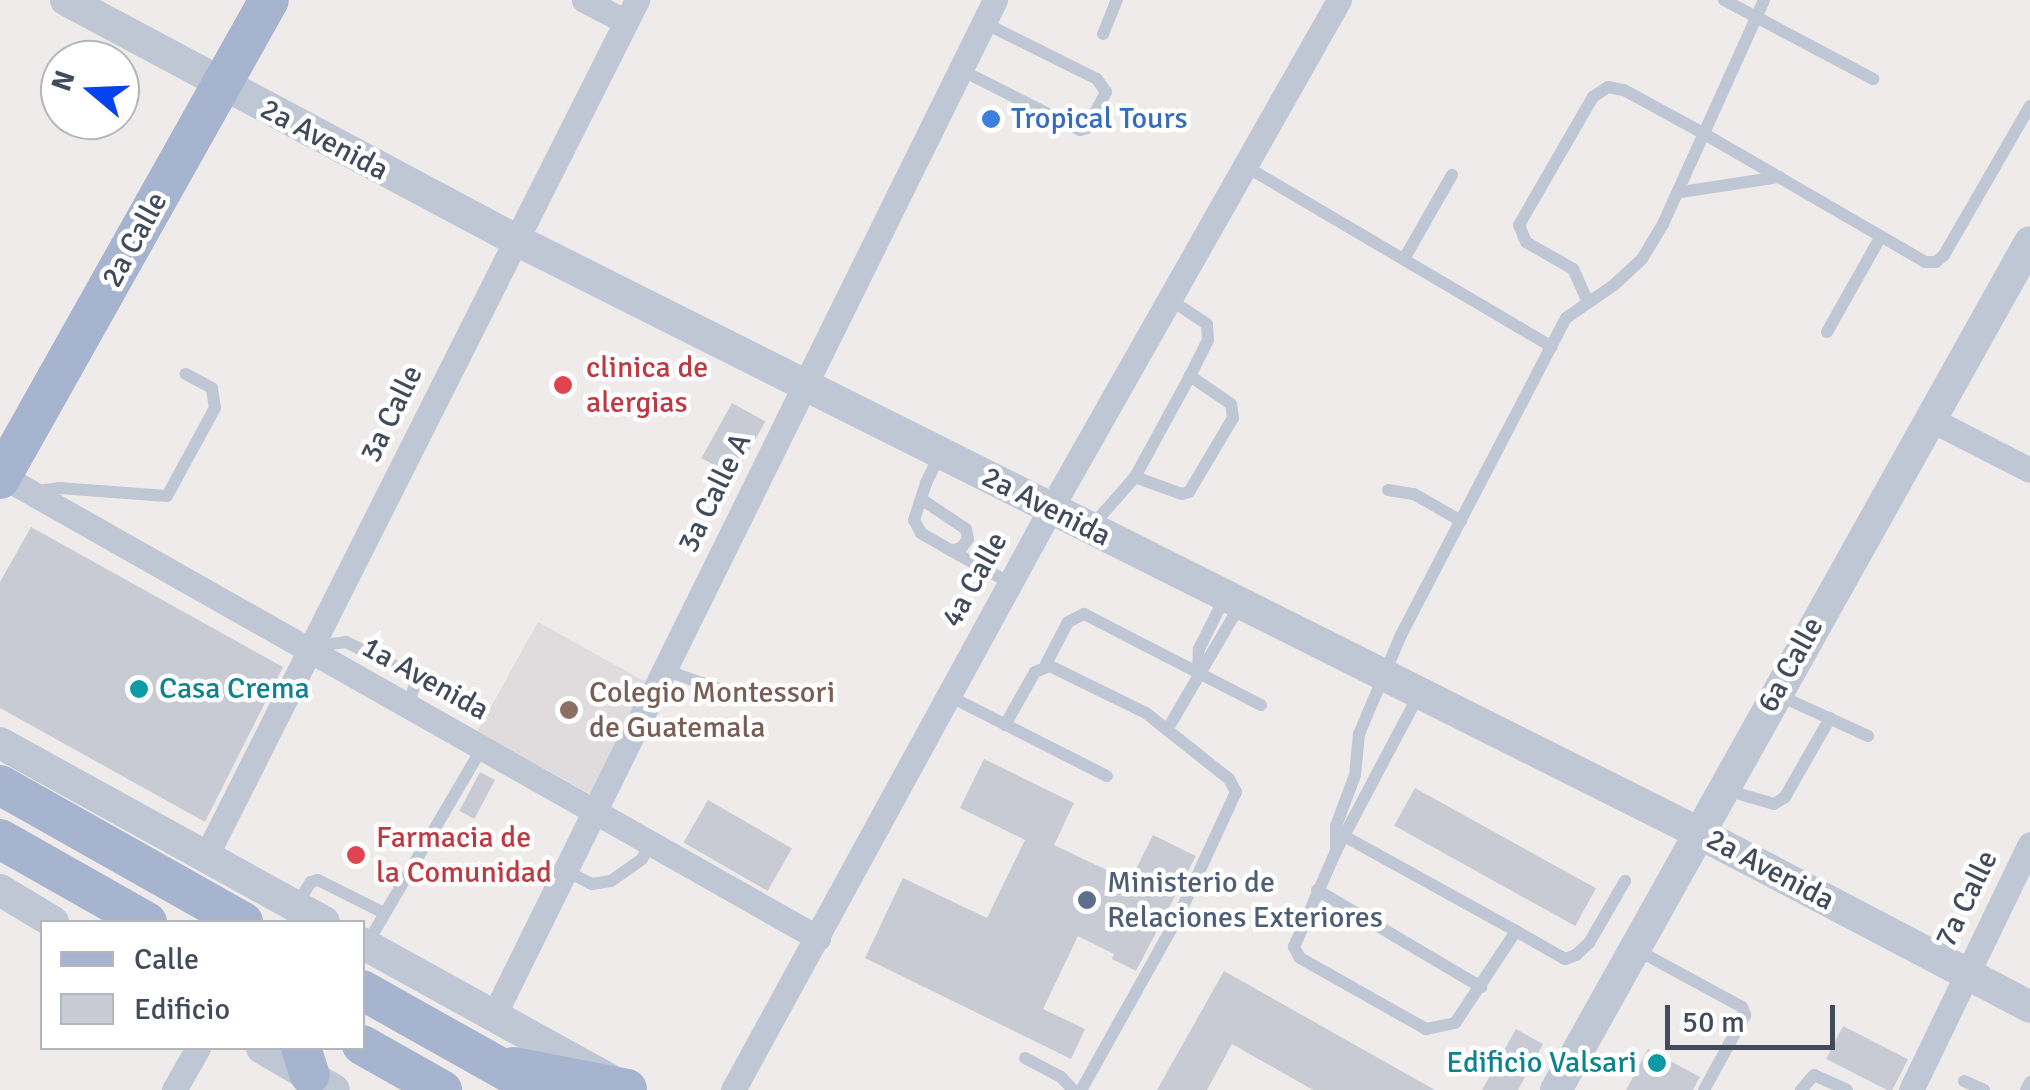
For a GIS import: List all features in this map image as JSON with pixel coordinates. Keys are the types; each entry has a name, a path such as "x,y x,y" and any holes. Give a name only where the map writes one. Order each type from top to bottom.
{"main road":[{"name":"2a Calle","path":"11,482 269,0"},
{"path":"0,785 240,920"},
{"path":"0,839 143,920"},
{"path":"365,992 540,1090"},
{"path":"365,1047 442,1090"},
{"path":"493,1064 628,1089"}],"street":[{"name":"2a Avenida","path":"66,0 222,87 516,240 1699,833 2030,1007"},
{"path":"584,0 632,11"},
{"name":"4a Calle","path":"733,1090 1050,510 1339,0"},
{"name":"3a Calle","path":"205,858 632,11"},
{"name":"3a Calle A","path":"494,1015 989,12"},
{"name":"6a Calle","path":"1556,1090 1928,418 2030,242"},
{"path":"1928,418 2030,470"},
{"name":"1a Avenida","path":"11,482 818,938"},
{"path":"0,742 310,915"},
{"name":"7a Calle","path":"1911,1090 2030,844"},
{"path":"0,890 50,920"},
{"path":"365,945 628,1089"},
{"path":"174,1090 197,1050"},
{"path":"267,1050 315,1071"}],"lane":[{"path":"1103,34 1117,0"},
{"path":"1724,0 1873,79"},
{"path":"1336,851 1336,826 1354,774 1359,734 1383,675 1566,318 1614,285 1642,259 1681,192 1701,132 1764,0"},
{"path":"961,70 1080,130 1087,128 1106,92 1097,79 989,12"},
{"path":"1588,300 1574,269 1526,242 1519,225 1593,97 1608,87 1624,90 1701,132 1925,262 1936,262 2030,106"},
{"path":"1245,166 1552,347"},
{"path":"1404,259 1452,174"},
{"path":"1681,192 1780,178"},
{"path":"1827,332 1881,236"},
{"path":"1090,529 1134,477 1210,332 1207,324 1170,299"},
{"path":"11,482 167,496 214,408 212,388 186,374"},
{"path":"1134,477 1182,494 1196,486 1234,410 1190,376"},
{"path":"940,454 914,520 921,533 1010,583"},
{"path":"1388,490 1414,494 1461,521"},
{"path":"922,499 966,528 968,539 952,551"},
{"path":"1167,730 1198,673 1213,658 1232,601"},
{"path":"1005,725 1035,672 1046,664 1068,622 1084,614 1261,704"},
{"path":"1046,664 1146,713 1229,779 1236,792 1179,916 1082,1090"},
{"path":"664,670 743,697"},
{"path":"1418,694 1336,851 1296,933 1294,946 1300,958 1426,1028 1455,1024 1516,931"},
{"path":"1776,694 1868,736"},
{"path":"948,696 1107,776"},
{"path":"1723,788 1774,804 1785,798 1830,718"},
{"path":"365,942 482,748"},
{"path":"1344,836 1565,959 1590,943 1625,881"},
{"path":"566,871 592,884 611,881 642,860 651,843"},
{"path":"310,915 311,882 318,880 384,913"},
{"path":"1317,890 1482,987"},
{"path":"1634,949 1742,1006 1744,1015 1704,1090"},
{"path":"1025,1058 1061,1078 1073,1090"},
{"path":"1801,1090 1814,1075 1847,1090"},
{"path":"1964,1082 1984,1090"},
{"path":"2026,1090 2030,1082"}],"shaded area":[{"name":"Colegio Montessori de Guatemala","path":"538,622 659,689 598,798 477,731"}],"building":[{"path":"732,403 765,421 735,477 701,458"},
{"name":"Casa Crema","path":"31,527 283,667 205,822 0,708 0,582"},
{"name":"Ministerio de Relaciones Exteriores","path":"984,759 1074,803 1054,845 1130,881 1153,835 1196,856 1136,971 1112,959 1114,954 1078,936 1043,1009 1085,1029 1071,1059 865,958 903,878 987,918 1025,840 960,808"},
{"path":"480,772 495,780 474,819 459,811"},
{"path":"1415,788 1596,888 1575,926 1394,826"},
{"path":"708,800 792,848 768,891 684,842"},
{"path":"1224,971 1435,1090 1313,1090 1232,1044 1207,1090 1157,1090"},
{"path":"1843,1026 1908,1059 1892,1090 1887,1090 1826,1059"},
{"path":"1516,1029 1543,1044 1518,1090 1482,1090"},
{"name":"Edificio Valsari","path":"1648,1049 1700,1077 1693,1090 1626,1090"}],"place":[{"name":"Tropical Tours","path":"991,119"},
{"name":"clinica de alergias","path":"563,385"},
{"name":"Casa Crema","path":"139,689"},
{"name":"Colegio Montessori de Guatemala","path":"569,710"},
{"name":"Farmacia de la Comunidad","path":"356,855"},
{"name":"Ministerio de Relaciones Exteriores","path":"1087,900"},
{"name":"Edificio Valsari","path":"1657,1063"}]}
